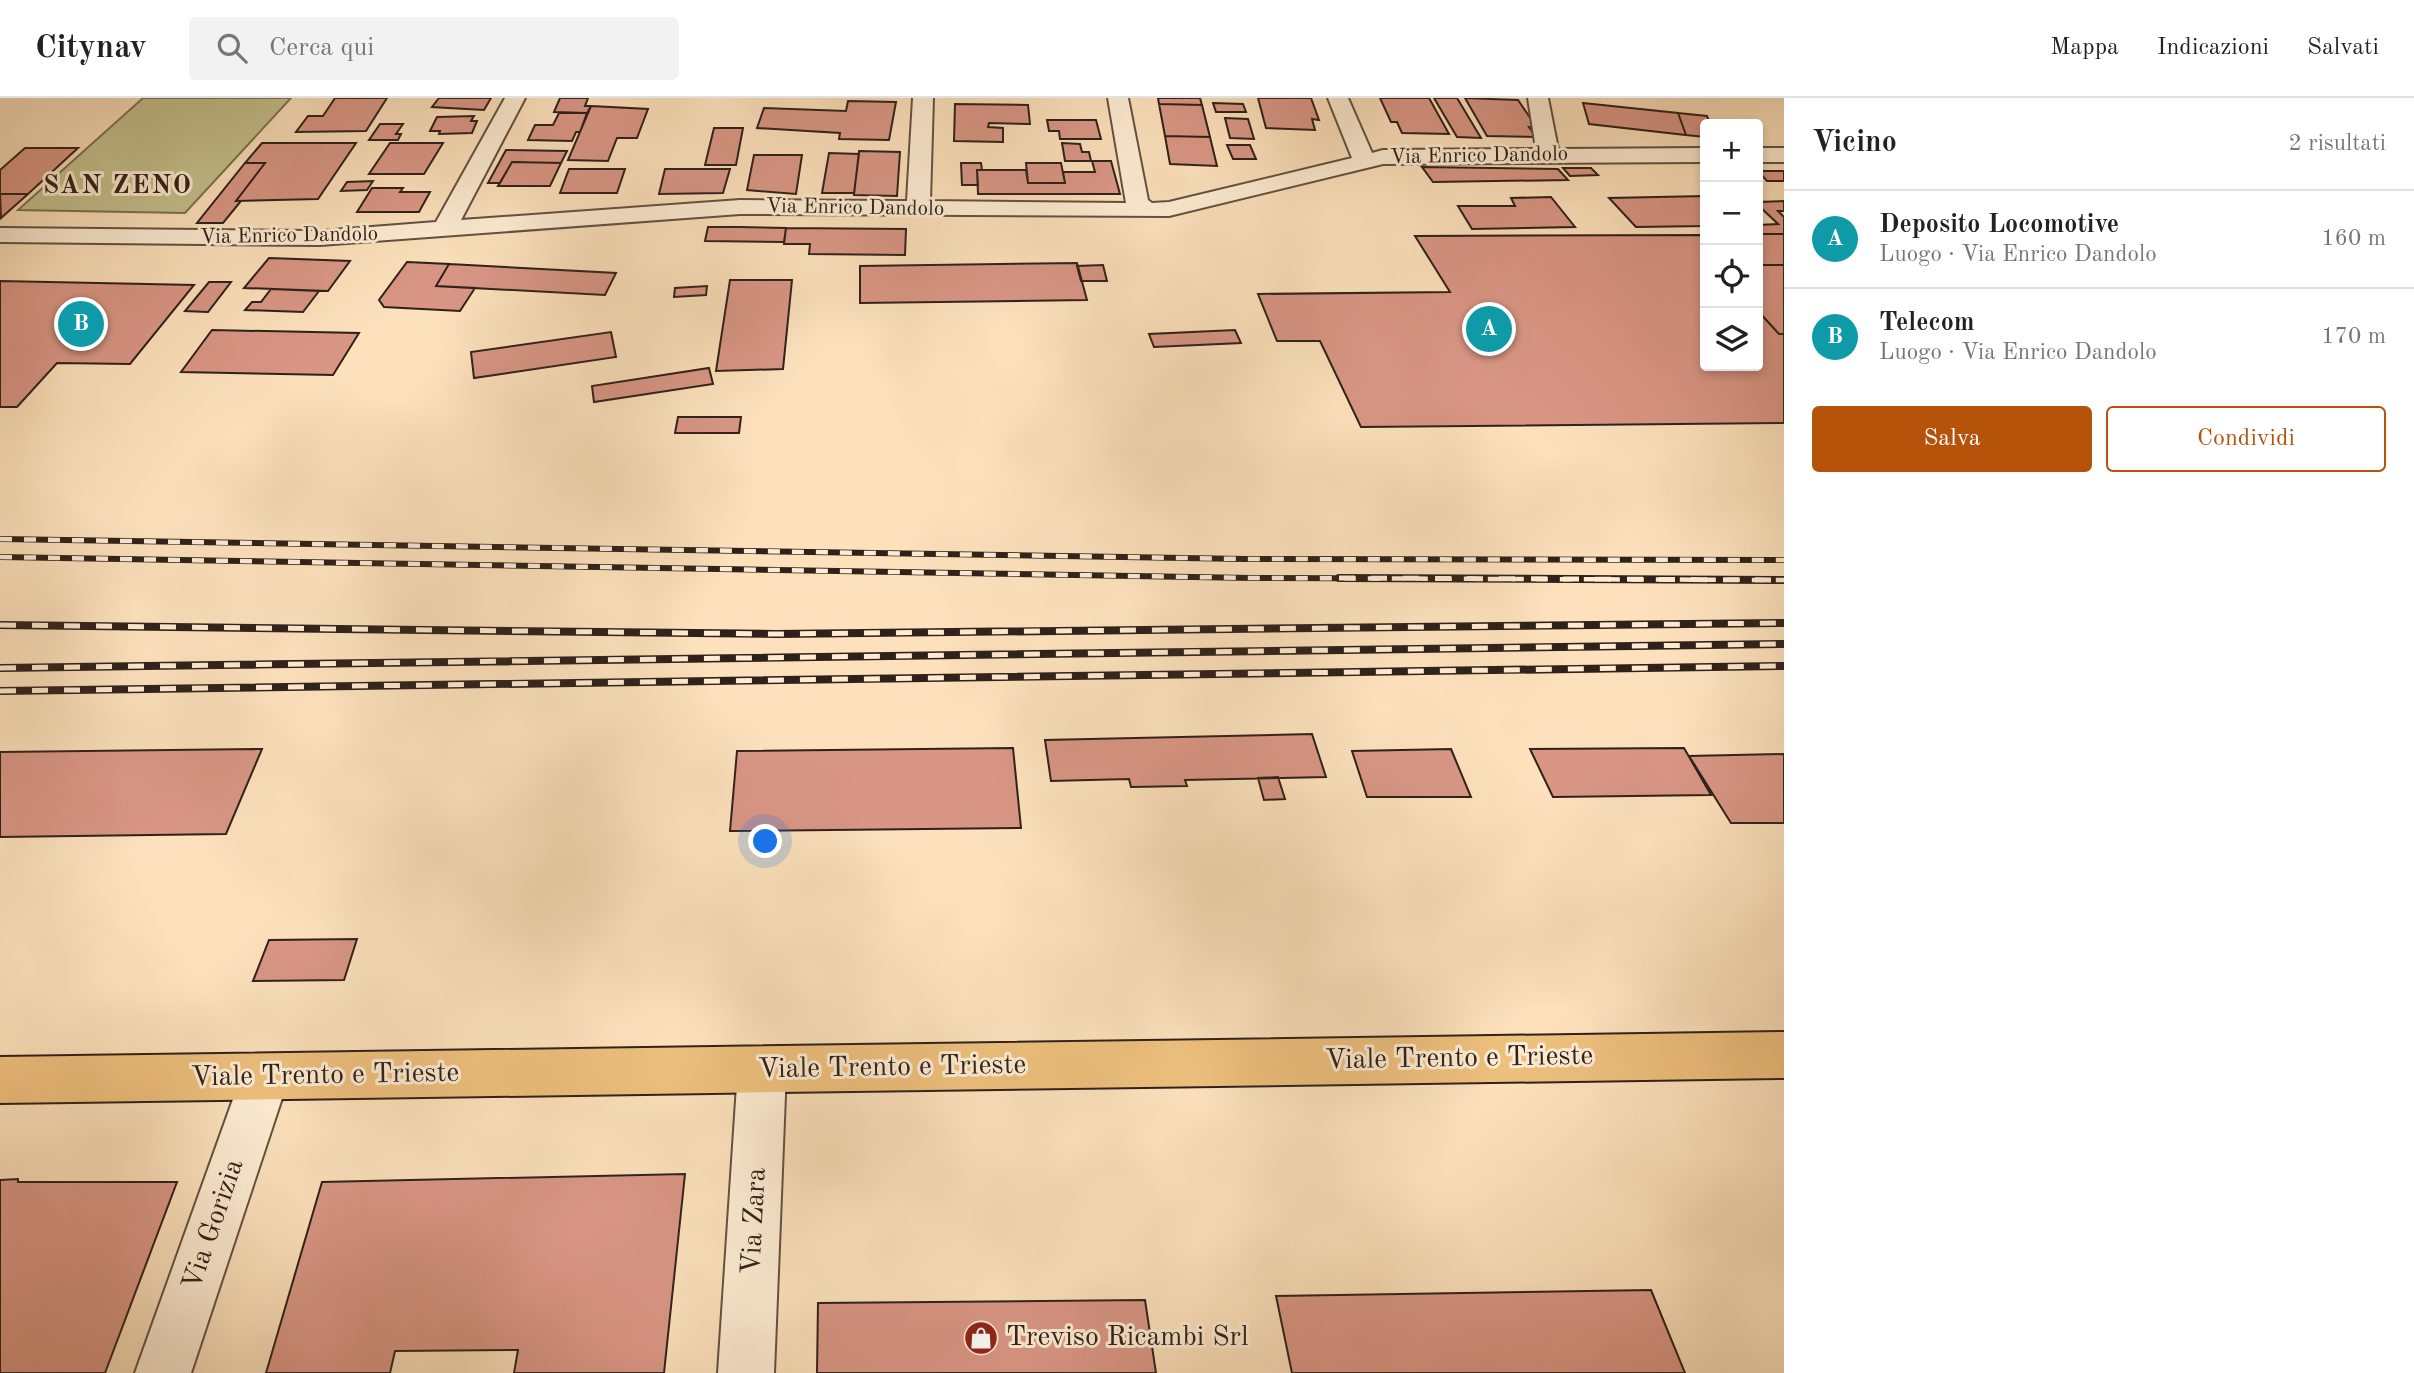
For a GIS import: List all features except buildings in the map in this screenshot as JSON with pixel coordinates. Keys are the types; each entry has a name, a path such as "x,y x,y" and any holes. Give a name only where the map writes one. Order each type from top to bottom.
{"main road":[{"name":"Viale Trento e Trieste","path":"0,1080 1784,1055"}],"street":[{"path":"443,230 515,98"},
{"path":"918,208 923,98"},
{"path":"1118,98 1137,202 1146,210"},
{"path":"1338,98 1364,160"},
{"path":"1538,98 1548,154"},
{"name":"Via Enrico Dandolo","path":"0,235 286,240 443,230 693,208 1169,209 1364,160 1398,155 1700,155"},
{"path":"1763,155 1784,155"},
{"name":"Via Zara","path":"746,1373 762,1070"},
{"name":"Via Gorizia","path":"163,1373 265,1077"}],"shaded area":[{"path":"143,98 291,98 185,213 18,210"}],"railway":[{"path":"0,539 1245,559 1784,560"},
{"path":"0,557 1251,578 1784,580 1339,578"},
{"path":"0,625 776,634 1784,623"},
{"path":"0,668 1784,644"},
{"path":"0,691 1784,666"}],"place":[{"name":"Telecom","path":"81,324"},
{"name":"Deposito Locomotive","path":"1489,329"},
{"name":"Treviso Ricambi Srl","path":"981,1338"}],"district":[{"name":"SAN ZENO","path":"118,186"}]}
